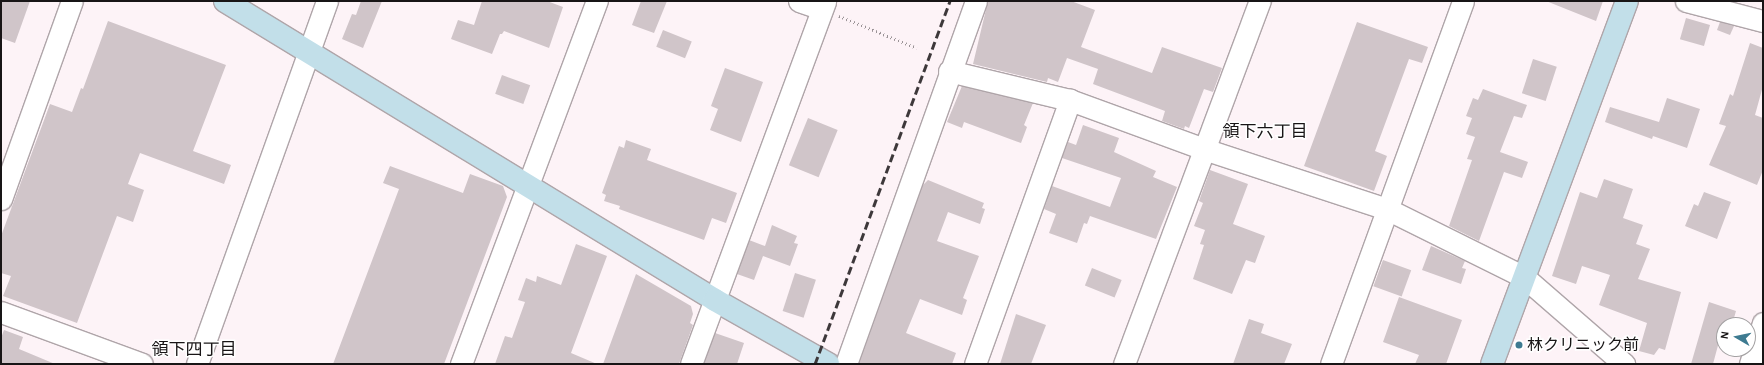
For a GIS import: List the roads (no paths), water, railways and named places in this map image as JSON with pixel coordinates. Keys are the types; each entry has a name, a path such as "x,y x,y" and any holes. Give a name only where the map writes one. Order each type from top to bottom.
{"street":[{"path":"1,198 72,1"},
{"path":"225,1 715,300 828,364"},
{"path":"197,364 327,1"},
{"path":"461,364 596,1"},
{"path":"691,364 823,5 799,1"},
{"path":"846,364 949,71 976,1"},
{"path":"1124,364 1260,1"},
{"path":"1331,364 1463,1"},
{"path":"1492,364 1627,1"},
{"path":"1686,1 1763,20"},
{"path":"949,71 1070,100 1204,149 1387,209 1524,277 1624,364"},
{"path":"975,364 1070,100"},
{"path":"1,312 142,364"},
{"path":"1750,364 1763,323"}],"railway":[{"path":"815,364 950,1"}],"place":[{"name":"林クリニック前","path":"1519,345"}],"district":[{"name":"領下六丁目","path":"1265,132"},
{"name":"領下四丁目","path":"194,350"}]}
